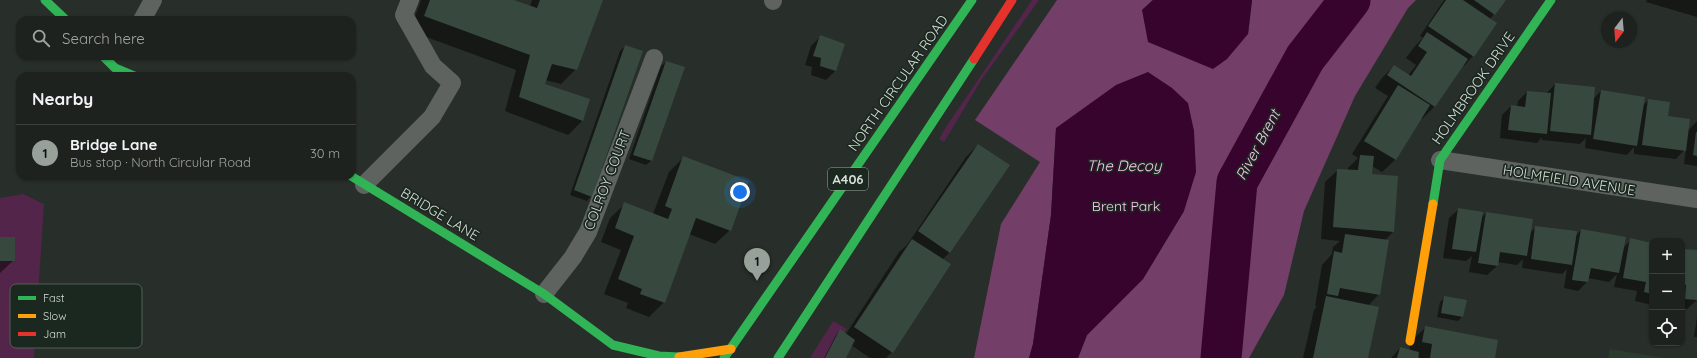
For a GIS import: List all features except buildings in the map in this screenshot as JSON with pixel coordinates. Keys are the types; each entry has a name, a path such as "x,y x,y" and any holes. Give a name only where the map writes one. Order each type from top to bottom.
{"main road":[{"path":"45,0 62,16"},
{"name":"NORTH CIRCULAR ROAD","path":"724,358 972,0"},
{"name":"A406","path":"778,358 1012,0"},
{"name":"HOLMBROOK DRIVE","path":"1410,341 1440,160 1551,0"},
{"path":"113,60 129,72"},
{"name":"BRIDGE LANE","path":"357,180 544,294 613,345 659,356 676,357 731,349"},
{"name":"BRIDGE LANE","path":"613,345 619,358"}],"street":[{"path":"144,16 153,0"},
{"path":"357,180 432,116 452,83 433,66 404,15 410,0"},
{"name":"COLROY COURT","path":"544,294 573,257 588,232 654,58"},
{"name":"HOLMFIELD AVENUE","path":"1440,160 1697,199"}],"shaded area":[{"path":"1032,0 1039,0 982,79 944,142 939,139 946,127"},
{"name":"Brent Park","path":"1057,0 1153,0 1142,10 1248,34 1252,0 1416,0 1408,8 1355,96 1304,211 1284,295 1249,358 1078,358 1087,335 1143,279 1184,211 1056,128 1051,215 1033,344 1029,358 974,358 1001,224 1040,162 975,120"},
{"path":"23,194 44,204 39,284 10,284 10,348 35,348 34,358 0,358 0,198"},
{"path":"833,321 847,329 827,358 810,358"},
{"path":"1610,349 1665,358 1608,358"}],"water":[{"path":"1153,0 1252,0 1248,34 1227,59 1213,69 1148,42 1142,10"},
{"name":"The Decoy","path":"1148,72 1172,88 1188,103 1194,131 1196,172 1184,211 1143,279 1087,335 1078,358 1029,358 1033,344 1051,215 1056,128 1116,85"}],"waterway":[{"name":"River Brent","path":"1221,358 1237,182 1305,58 1350,0"}],"traffic: fast":[{"path":"45,0 62,16"},
{"path":"724,358 972,0"},
{"path":"1433,204 1440,160 1551,0"},
{"path":"778,358 974,59"},
{"path":"107,60 115,68 124,72"},
{"path":"356,179 544,294 613,345 659,356 679,357"}],"traffic: slow":[{"path":"1410,341 1433,204"},
{"path":"679,357 731,349"}],"traffic: jam":[{"path":"974,59 1012,0"}],"place":[{"name":"Bridge Lane","path":"757,281"}]}
